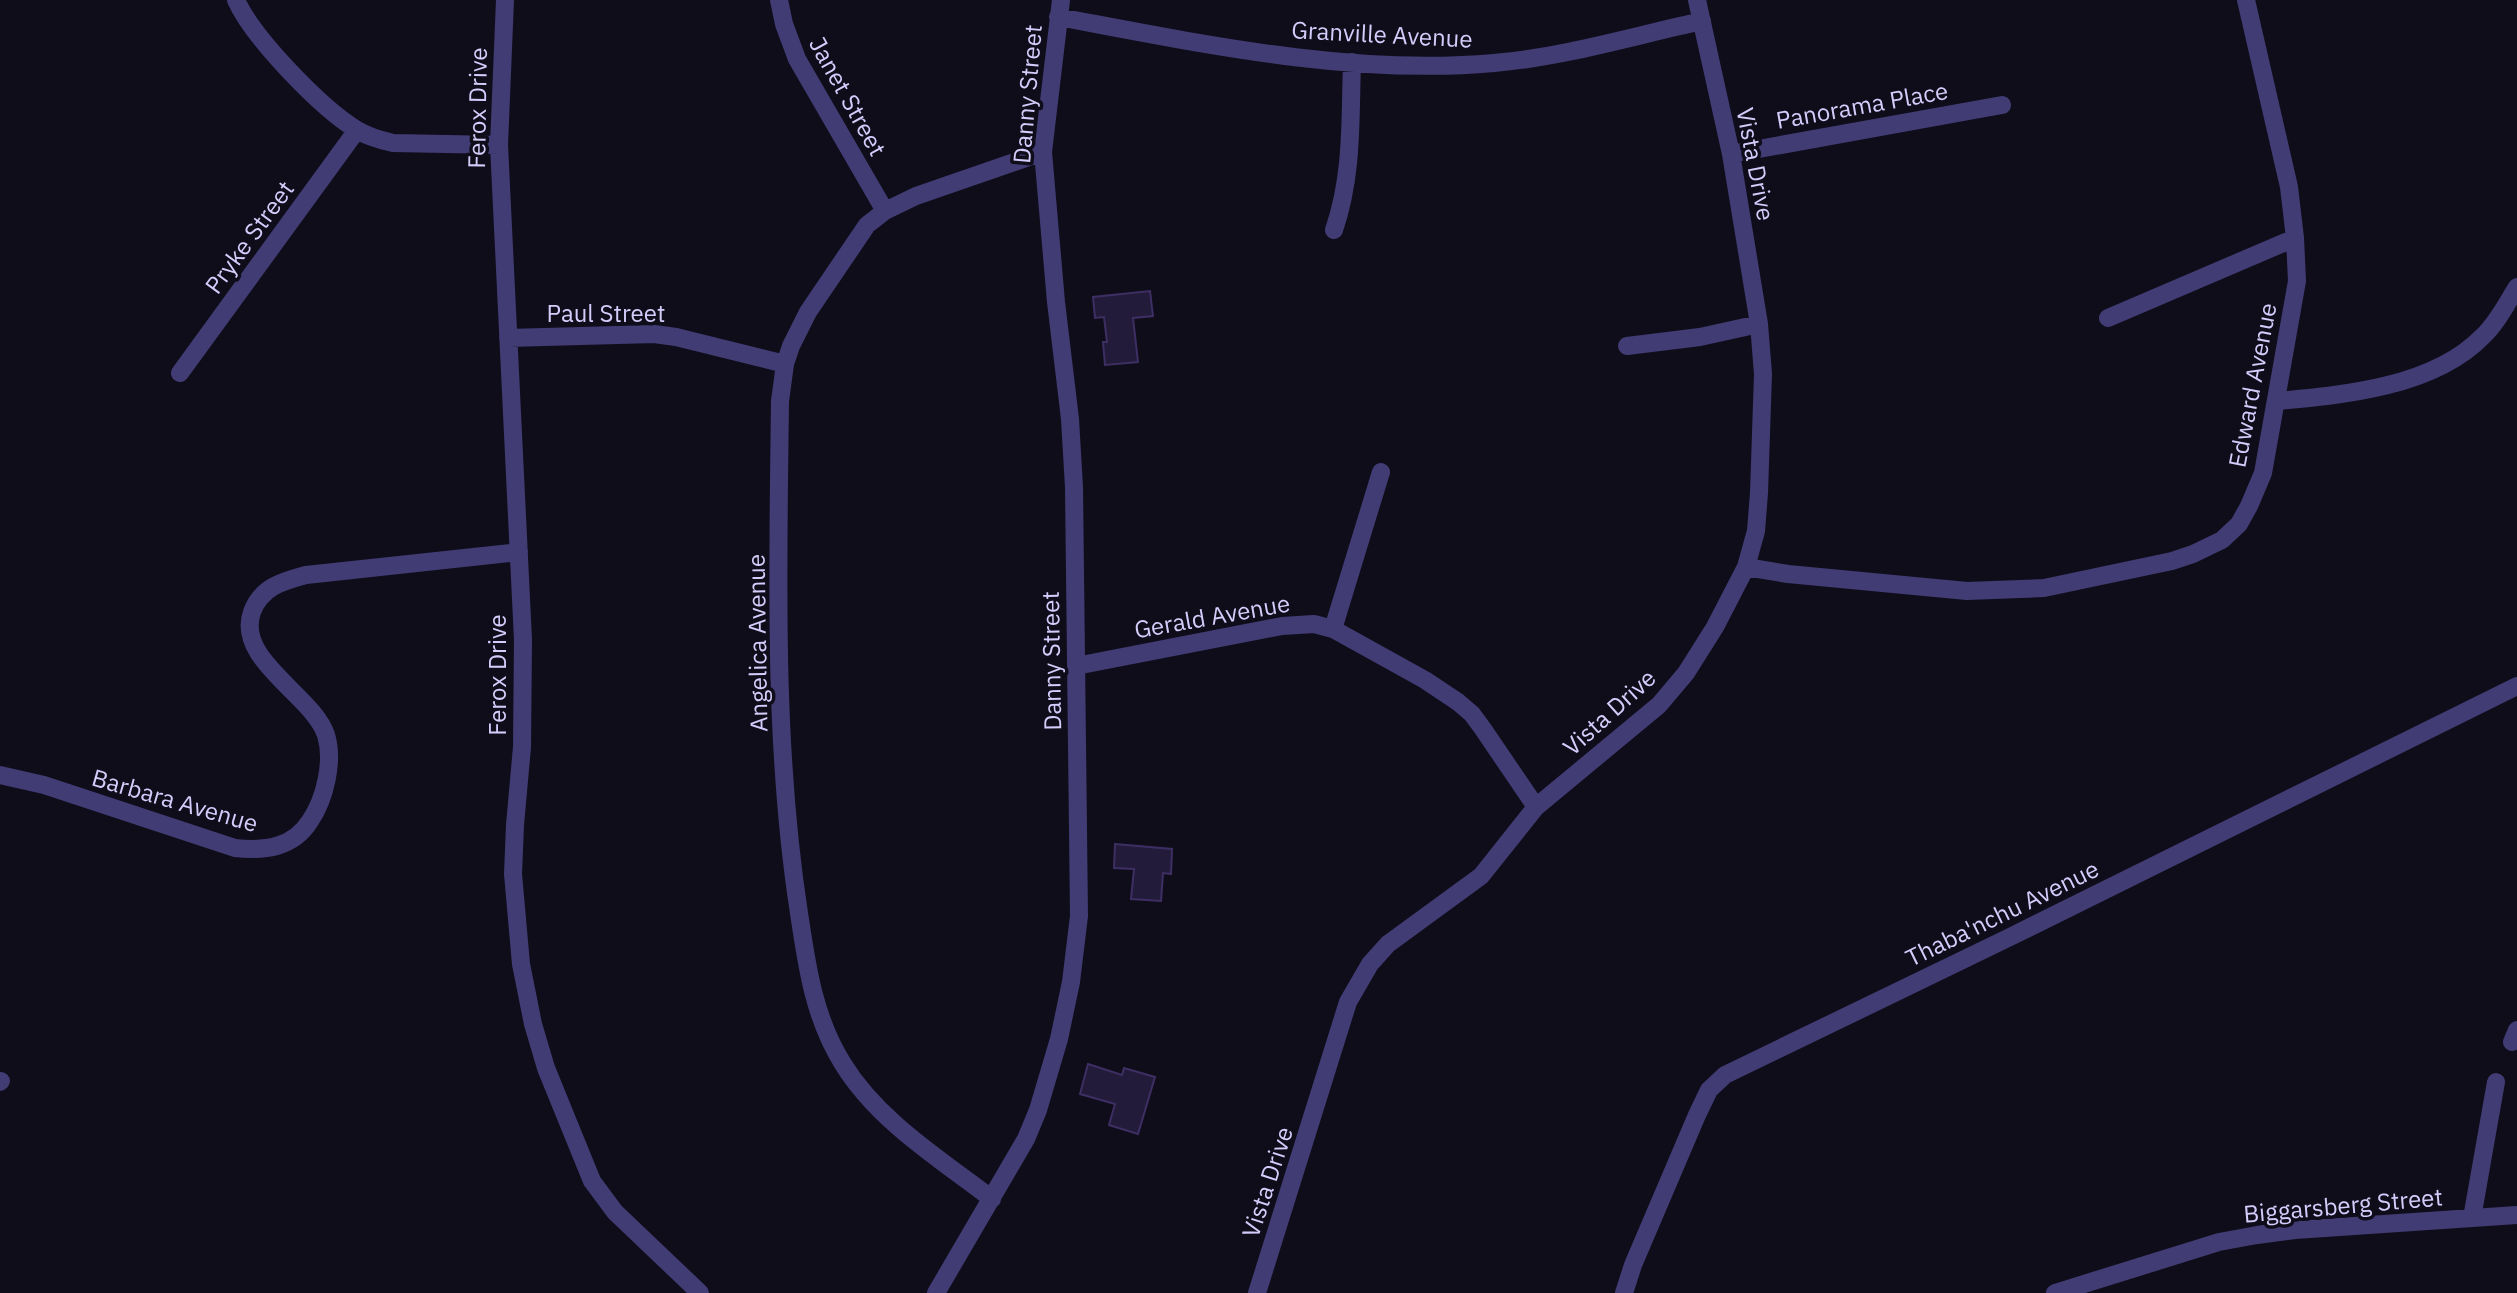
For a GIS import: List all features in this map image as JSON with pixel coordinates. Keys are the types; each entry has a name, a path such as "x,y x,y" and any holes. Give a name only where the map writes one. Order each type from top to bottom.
{"street":[{"path":"236,0 249,25 265,44 314,95 357,130 393,143 499,145"},
{"name":"Ferox Drive","path":"505,0 499,145 524,673 513,874 521,964 533,1024 546,1068 592,1181 615,1212 700,1293"},
{"name":"Janet Street","path":"779,0 784,24 797,60 885,211"},
{"name":"Vista Drive","path":"1257,1293 1348,1002 1370,964 1388,944 1481,876 1536,807 1659,705 1686,673 1715,627 1746,567 1756,531 1759,493 1763,374 1759,324 1731,153 1698,0"},
{"name":"Edward Avenue","path":"1746,567 1787,574 1967,591 2005,591 2044,587 2183,557 2222,540 2239,524 2263,473 2297,281 2289,187 2246,0"},
{"name":"Granville Avenue","path":"1059,9 1214,47 1352,62 1445,65 1495,63 1554,54 1702,21"},
{"name":"Danny Street","path":"936,1293 1026,1139 1038,1110 1059,1039 1071,982 1079,916 1070,419 1056,302 1043,152 1059,9"},
{"path":"1334,230 1345,193 1348,165 1352,62"},
{"name":"Panorama Place","path":"1731,153 2002,105"},
{"name":"Pryke Street","path":"180,373 357,130"},
{"name":"Angelica Avenue","path":"992,1199 897,1125 872,1100 844,1066 825,1030 813,995 794,882 786,794 781,663 780,401 785,364 791,346 808,312 867,225 885,211 916,196 1043,152"},
{"path":"2108,318 2295,238"},
{"path":"2277,401 2356,392 2408,379 2443,364 2465,352 2484,335 2517,287"},
{"path":"1627,346 1700,337 1759,324"},
{"name":"Paul Street","path":"508,338 654,334 785,364"},
{"path":"1333,629 1381,472"},
{"name":"Barbara Avenue","path":"0,775 44,785 235,848 260,851 282,845 304,832 318,808 327,780 327,736 318,719 276,676 256,646 249,622 253,609 263,594 278,583 306,575 519,552"},
{"name":"Gerald Avenue","path":"1076,666 1256,630 1314,624 1333,629 1458,702 1483,729 1536,807"},
{"name":"Thaba'nchu Avenue","path":"1624,1293 1633,1265 1697,1115 1709,1090 1725,1075 2517,686"},
{"path":"2472,1218 2496,1082"},
{"name":"Biggarsberg Street","path":"2055,1293 2219,1242 2295,1230 2517,1215"}],"building":[{"path":"1150,291 1153,316 1133,318 1138,362 1105,365 1103,342 1107,342 1104,317 1095,318 1093,297"},
{"path":"1115,844 1172,849 1171,874 1163,873 1161,901 1131,899 1134,869 1114,868"},
{"path":"1088,1064 1122,1075 1124,1068 1155,1077 1138,1134 1109,1125 1115,1104 1080,1094"}]}
